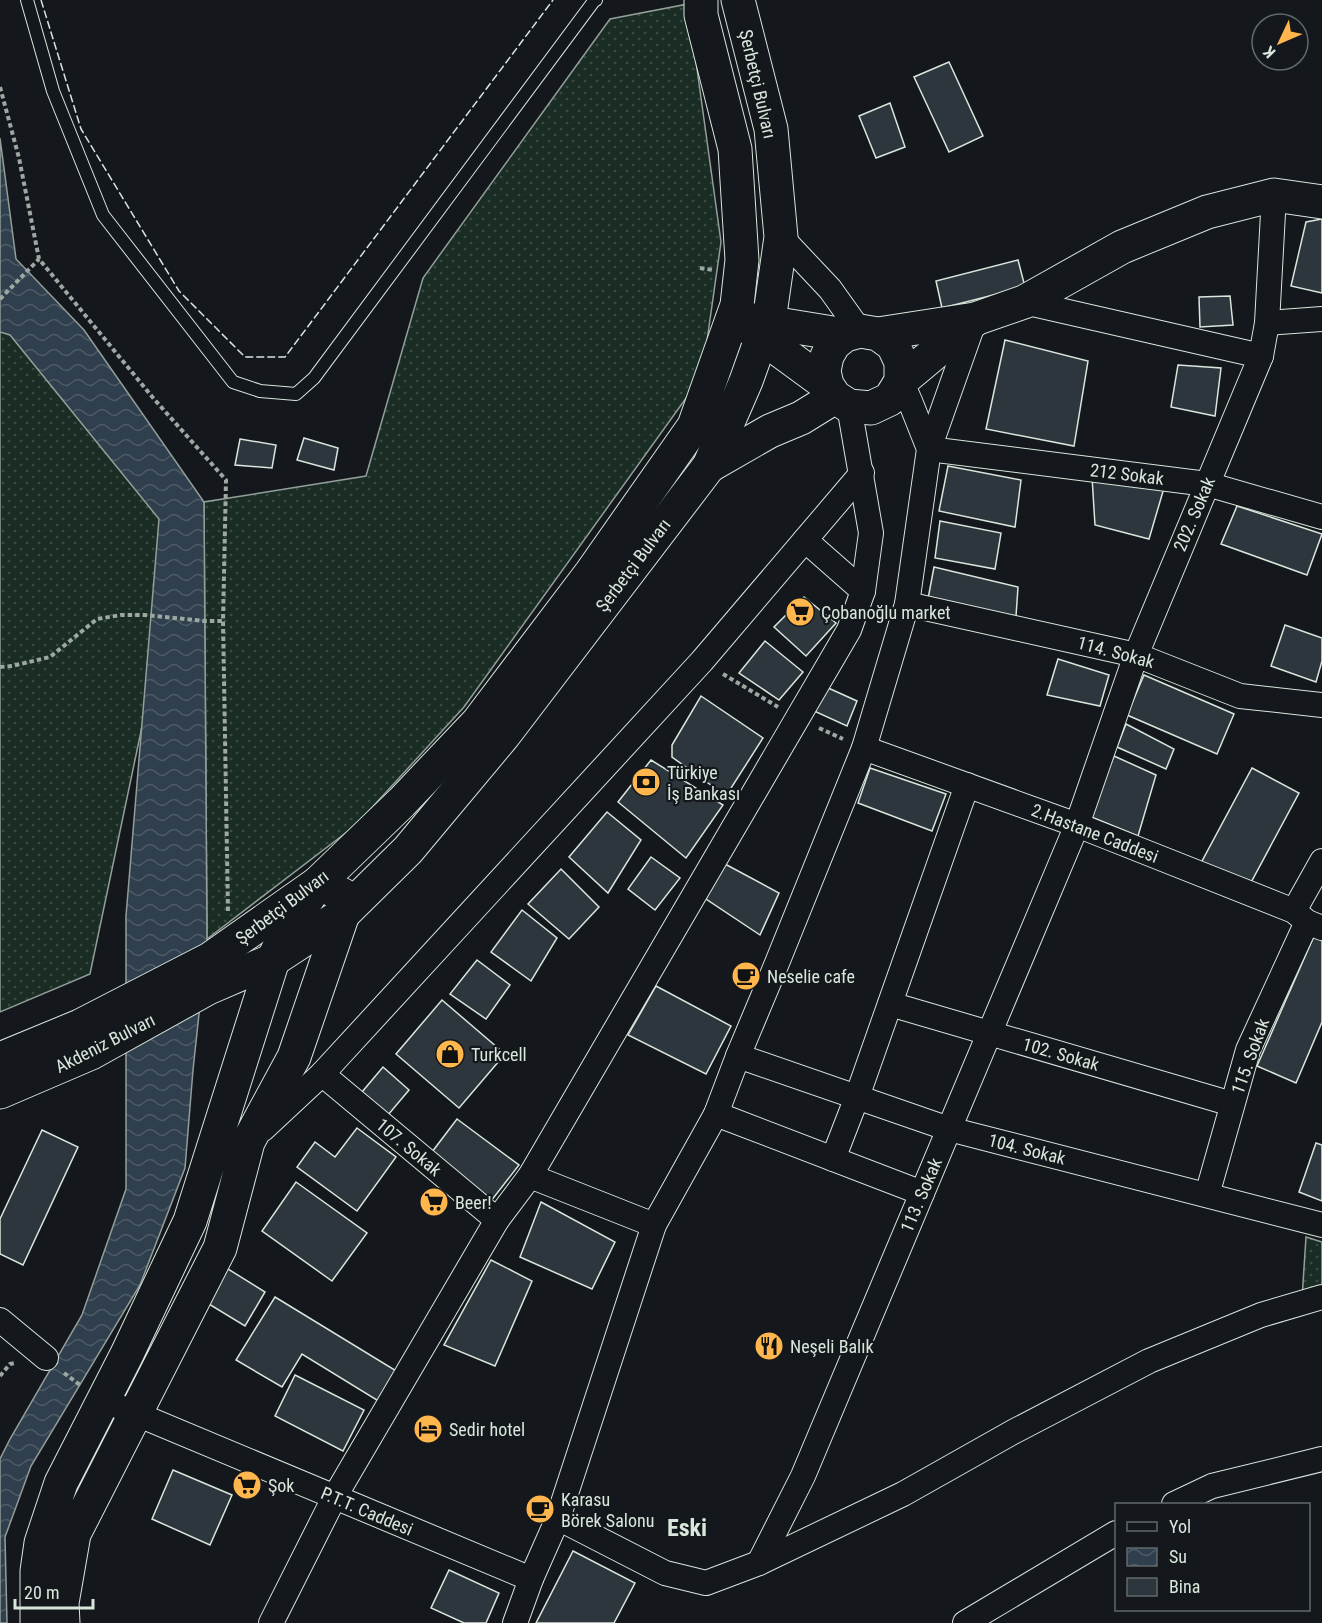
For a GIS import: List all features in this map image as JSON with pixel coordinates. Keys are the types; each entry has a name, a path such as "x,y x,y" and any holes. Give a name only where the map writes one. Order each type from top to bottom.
{"main road":[{"name":"Şerbetçi Bulvarı","path":"216,965 273,960 343,914 408,850 504,735 709,466 746,381 765,330 770,314 781,237 771,129 738,0"},
{"name":"Şerbetçi Bulvarı","path":"216,965 318,883 402,802 478,722 591,573 694,426 737,305 742,260 735,149 701,8"},
{"path":"765,330 861,333 975,319 1024,302 1122,247 1207,212 1274,195 1322,202"},
{"path":"733,316 765,330 837,396 871,408 890,399 900,381 975,319"},
{"path":"837,396 824,370 826,356 834,344 861,333 893,345 902,362 900,381"},
{"path":"709,466 770,431 801,418 837,396"},
{"path":"37,1623 36,1570 41,1543 61,1483 127,1354 190,1221 273,960 287,930 318,883 343,895 343,914 294,1057 248,1142 220,1248 74,1534 62,1603 63,1623"},
{"name":"Akdeniz Bulvarı","path":"0,1092 86,1039 216,965"},
{"name":"Akdeniz Bulvarı","path":"0,1059 86,1039"}],"street":[{"name":"202. Sokak","path":"1077,825 1136,655 1261,356 1267,323 1274,195"},
{"path":"781,237 830,290 861,333"},
{"path":"1024,302 1261,356"},
{"path":"516,1623 531,1579 558,1518 654,1225 716,1114 864,748 907,604 929,449 975,319"},
{"path":"1267,323 1322,319"},
{"path":"900,381 929,449"},
{"path":"271,1623 334,1497 497,1220 530,1176 849,630 863,591 871,533 862,473 854,439 837,396"},
{"name":"212 Sokak","path":"929,449 1207,484 1322,517"},
{"path":"248,1142 322,1074 702,661 862,473"},
{"path":"805,540 863,591"},
{"name":"114. Sokak","path":"907,604 1136,655 1240,696 1322,705"},
{"name":"2.Hastane Caddesi","path":"864,748 1077,825 1308,920"},
{"path":"833,1159 967,785"},
{"name":"113. Sokak","path":"759,1563 803,1476 1077,825"},
{"name":"115. Sokak","path":"1207,1195 1248,1050 1308,920 1322,861"},
{"name":"102. Sokak","path":"890,1004 1232,1104"},
{"name":"104. Sokak","path":"738,1056 949,1129 1322,1225"},
{"name":"107. Sokak","path":"322,1074 497,1220"},
{"path":"716,1114 922,1193"},
{"path":"530,1176 654,1225"},
{"path":"558,1518 664,1573 706,1582 759,1563 903,1494 1013,1432 1149,1361 1261,1315 1322,1298"},
{"path":"0,1320 46,1358"},
{"name":"P.T.T. Caddesi","path":"103,1400 531,1579"},
{"path":"1176,1503 1212,1486 1322,1459"},
{"path":"965,1623 1115,1534"}],"lane":[{"path":"27,0 53,92 103,215 233,382 260,391 297,394 314,378 596,0"}],"path":[{"path":"0,87 19,158 39,259 154,399 226,480 216,965"},
{"path":"0,299 39,259"},
{"path":"0,667 50,657 97,619 121,615 144,615 223,621"}],"green space":[{"path":"688,4 721,242 702,376 464,707 356,825 207,939 204,502 366,476 423,278 610,19"},
{"path":"0,309 159,494 165,617 90,974 0,1012"},
{"path":"1306,1237 1322,1242 1322,1296 1302,1299"}],"water":[{"path":"0,138 16,259 84,330 204,502 207,939 185,1168 140,1285 31,1466 5,1537 7,1623 0,1623 0,1459 82,1315 126,1189 126,916 159,519 10,335 0,332"}],"building":[{"path":"949,62 983,136 949,152 914,77"},
{"path":"890,103 905,147 876,158 859,116"},
{"path":"1322,219 1322,293 1291,286 1306,222"},
{"path":"1018,260 1025,287 942,308 936,281"},
{"path":"1230,296 1233,325 1200,327 1199,297"},
{"path":"1005,340 1088,361 1074,446 986,429"},
{"path":"1178,365 1221,368 1215,416 1171,407"},
{"path":"304,438 338,448 334,470 297,460"},
{"path":"240,439 276,445 272,468 235,465"},
{"path":"948,466 1021,480 1015,527 939,511"},
{"path":"1092,477 1164,488 1149,539 1095,525"},
{"path":"1237,506 1322,534 1307,575 1221,544"},
{"path":"940,521 1001,533 995,569 935,558"},
{"path":"934,567 1018,587 1016,616 928,599"},
{"path":"804,597 836,623 806,656 774,627"},
{"path":"1285,625 1322,638 1322,661 1316,682 1271,666"},
{"path":"765,641 803,672 779,700 739,673"},
{"path":"1058,659 1109,675 1100,706 1047,695"},
{"path":"1144,675 1234,714 1217,754 1127,715"},
{"path":"826,687 857,701 847,726 814,711"},
{"path":"701,696 763,738 726,796 672,757 672,745"},
{"path":"1126,724 1174,749 1166,769 1117,747"},
{"path":"1114,756 1156,775 1138,836 1089,816"},
{"path":"651,760 723,805 686,858 618,802"},
{"path":"870,768 946,794 932,831 858,803"},
{"path":"1252,768 1299,793 1248,888 1201,863"},
{"path":"607,812 641,840 608,893 569,857"},
{"path":"651,857 680,878 655,910 628,889"},
{"path":"725,864 779,893 760,935 703,897"},
{"path":"561,869 599,907 569,939 528,904"},
{"path":"522,910 557,938 531,981 491,952"},
{"path":"1314,936 1322,940 1322,1022 1296,1083 1257,1066"},
{"path":"477,960 510,985 486,1019 450,994"},
{"path":"656,986 731,1026 706,1074 628,1035"},
{"path":"442,1000 505,1054 459,1108 396,1054"},
{"path":"383,1067 409,1090 388,1115 362,1092"},
{"path":"457,1119 519,1165 491,1201 432,1152"},
{"path":"357,1128 396,1157 357,1211 297,1167 315,1142 335,1157"},
{"path":"42,1130 78,1147 23,1265 0,1254 0,1219"},
{"path":"1316,1143 1322,1145 1322,1201 1299,1192"},
{"path":"296,1182 367,1233 332,1281 262,1231"},
{"path":"541,1202 615,1242 592,1289 520,1257"},
{"path":"491,1260 532,1281 495,1366 444,1345"},
{"path":"220,1264 265,1292 245,1326 199,1298"},
{"path":"275,1297 398,1372 380,1402 302,1354 282,1387 236,1360"},
{"path":"295,1375 364,1410 343,1451 275,1416"},
{"path":"173,1470 232,1495 210,1545 152,1519"},
{"path":"573,1551 635,1583 614,1623 536,1623"},
{"path":"449,1570 499,1593 486,1623 464,1623 431,1608"}],"fence":[{"path":"41,0 81,129 179,291 245,357 285,357 553,0"}],"place":[{"name":"Çobanoğlu market","path":"800,612"},
{"name":"Türkiye İş Bankası","path":"646,782"},
{"name":"Neselie cafe","path":"746,976"},
{"name":"Turkcell","path":"450,1054"},
{"name":"Beer!","path":"434,1202"},
{"name":"Neşeli Balık","path":"769,1346"},
{"name":"Sedir hotel","path":"428,1429"},
{"name":"Şok","path":"247,1485"},
{"name":"Karasu Börek Salonu","path":"540,1509"}],"district":[{"name":"Eski","path":"687,1528"}]}
